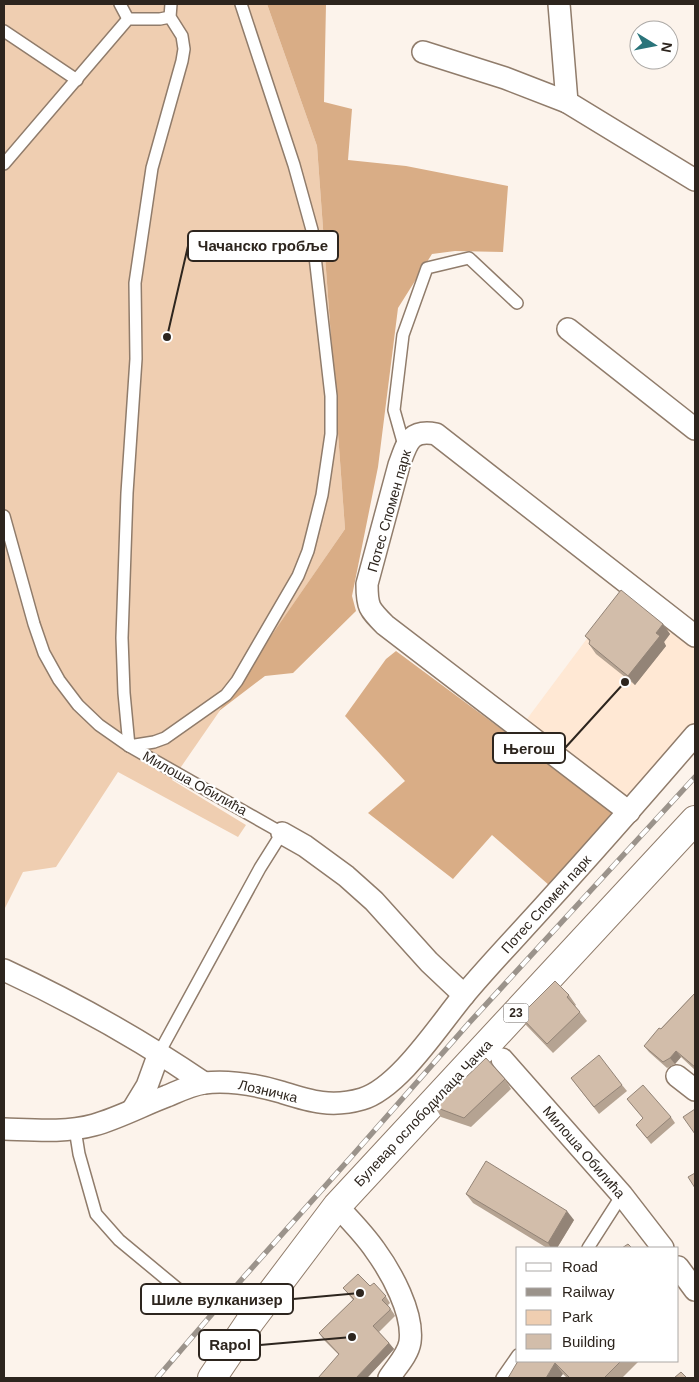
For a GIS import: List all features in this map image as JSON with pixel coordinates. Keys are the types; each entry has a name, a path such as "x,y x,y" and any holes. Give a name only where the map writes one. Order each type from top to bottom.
{"main road":[{"name":"Булевар ослободилаца Чачка","path":"216,1377 256,1313 337,1206 695,820"}],"street":[{"path":"558,4 567,102"},
{"path":"423,52 506,78 567,102 695,180"},
{"path":"568,329 695,429"},
{"name":"Потес Спомен парк","path":"629,812 393,631 374,614 367,601 367,584 399,465 410,439 418,433 436,434 695,636"},
{"name":"Потес Спомен парк","path":"464,996 695,736"},
{"name":"Милоша Обилића","path":"282,833 305,846 346,876 374,901 429,962 464,996"},
{"path":"4,970 65,1000 159,1053 204,1083"},
{"name":"Лозничка","path":"4,1129 60,1130 95,1125 180,1090 204,1083 248,1084 325,1104 344,1103 365,1098 388,1084 399,1074 464,996"},
{"path":"134,1109 147,1086 159,1053"},
{"name":"Милоша Обилића","path":"502,1059 622,1195 662,1247"},
{"path":"677,1076 695,1090"},
{"path":"337,1206 374,1248 386,1266 406,1310 410,1342 406,1352 389,1378"},
{"path":"679,1268 695,1290"}],"lane":[{"path":"120,4 128,19"},
{"path":"170,4 170,17 182,36 184,49 152,168 135,283 136,359 127,493 122,638 128,746 154,742 165,738 226,695 238,682 298,576 308,551 322,495 331,434 330,396 312,230 294,166 241,4"},
{"path":"128,19 160,20 170,17"},
{"path":"4,164 128,19"},
{"path":"4,31 76,80"},
{"path":"405,449 394,410 403,335 427,268 469,258 517,303"},
{"name":"Милоша Обилића","path":"4,516 44,653 59,680 78,705 100,725 128,746 282,833"},
{"path":"159,1053 260,868 282,833"},
{"path":"76,1129 79,1154 96,1214 119,1240 201,1308"},
{"path":"589,1247 622,1195"},
{"path":"502,1378 516,1358"}],"shaded area":[{"path":"267,4 326,4 324,102 352,109 348,160 406,166 508,186 503,252 455,251 432,254 398,308 378,467 352,596 356,611 293,673 265,676 219,711 345,529 317,146"},
{"path":"624,589 695,643 695,721 628,801 524,723"},
{"path":"396,651 508,734 615,809 550,886 492,835 453,879 368,813 405,781 345,716 386,659"}],"green space":[{"path":"4,4 267,4 317,146 345,529 172,780 246,825 238,837 118,772 56,867 23,872 4,910"}],"building":[{"path":"621,590 663,624 656,633 660,636 628,676 589,644 590,640 585,636"},
{"path":"555,981 569,995 567,997 580,1012 547,1044 520,1016"},
{"path":"695,993 695,1067 676,1051 663,1062 644,1046 659,1028 661,1029"},
{"path":"599,1055 622,1085 594,1107 571,1078"},
{"path":"486,1058 505,1079 464,1118 435,1107"},
{"path":"643,1085 671,1117 647,1138 636,1125 643,1118 627,1099"},
{"path":"695,1109 695,1134 683,1117"},
{"path":"486,1161 567,1211 548,1243 466,1194"},
{"path":"695,1173 695,1188 688,1177"},
{"path":"358,1274 370,1286 374,1283 386,1296 382,1300 390,1310 373,1326 389,1343 356,1378 318,1378 339,1354 319,1333 354,1299 343,1288"},
{"path":"517,1362 620,1362 604,1378 570,1378 555,1363 546,1378 508,1378"},
{"path":"681,1372 687,1378 674,1378"}],"railway":[{"path":"157,1378 469,1023 695,777"}],"place":[{"name":"Чачанско гробље","path":"167,337"},
{"name":"Његош","path":"625,682"},
{"name":"Шиле вулканизер","path":"360,1293"},
{"name":"Rapol","path":"352,1337"}]}
